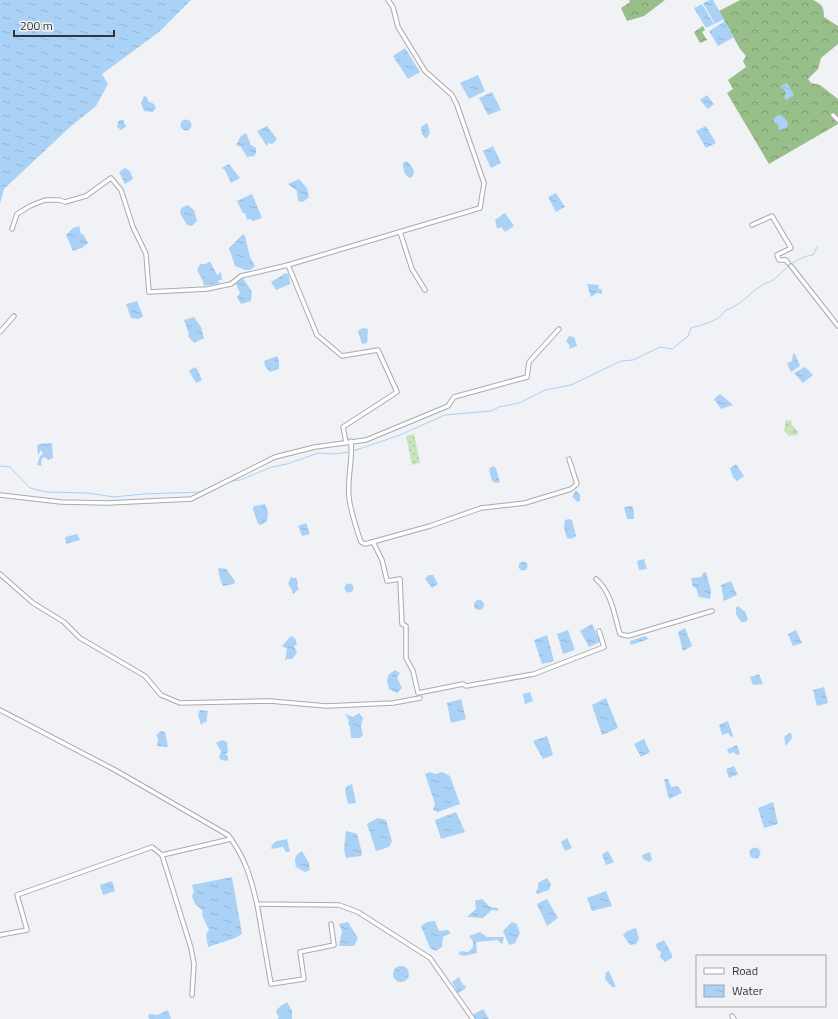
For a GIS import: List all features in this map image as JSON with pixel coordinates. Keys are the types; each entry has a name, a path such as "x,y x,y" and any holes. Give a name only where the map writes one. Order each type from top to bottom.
{"street":[{"path":"12,229 17,214 30,206 45,200 59,200 65,202 86,196 112,178 121,190 133,227 146,254 149,292 208,289 231,284 241,276 288,265 480,208 484,183 457,105 452,95 425,72 398,27 393,7 388,0"},
{"path":"833,115 838,120"},
{"path":"752,225 772,216 791,248 777,255 779,260 786,260 790,264 838,326"},
{"path":"400,232 412,269 425,290"},
{"path":"288,265 317,335 342,356 378,350 397,392 343,427 346,442"},
{"path":"0,332 14,316"},
{"path":"0,495 61,502 108,503 190,499 275,457 315,447 366,440 448,406 454,397 527,377 529,362 559,329"},
{"path":"351,441 353,455 350,466 349,496 361,542 365,544 430,526 481,508 525,503 571,489 577,484 569,458"},
{"path":"373,542 382,560 387,581 400,579 402,624 406,626 406,658 413,671 418,694 463,684 466,686 534,674 604,647 599,631"},
{"path":"0,574 33,603 64,622 80,638 145,676 162,695 180,703 270,702 326,706 393,703 420,698"},
{"path":"596,579 604,586 610,597 620,634 628,636 712,611"},
{"path":"0,710 115,770 228,835 241,851 251,878 271,984 304,979 300,952 334,945 331,924"},
{"path":"162,855 231,839"},
{"path":"0,935 27,930 17,895 152,847 162,855 191,948 194,964 192,994"},
{"path":"257,904 340,905 358,912 430,958 473,1019"}],"green space":[{"path":"629,0 665,0 644,16 627,21 621,8 630,2"},
{"path":"740,0 813,0 822,6 824,17 838,26 838,44 821,58 818,69 808,79 811,83 820,85 838,99 838,124 769,164 727,93 733,89 728,80 746,67 743,61 746,56 740,49 719,11"},
{"path":"703,26 705,30 702,32 707,40 700,43 694,32"},
{"path":"791,419 792,425 798,432 797,435 789,436 784,431 786,420 789,421"},
{"path":"414,434 420,463 412,465 406,436"}],"water":[{"path":"0,0 191,0 159,32 102,74 108,84 96,106 71,126 4,189 0,204"},
{"path":"713,0 724,19 715,24 703,3"},
{"path":"702,4 714,24 706,28 694,8"},
{"path":"725,21 734,37 718,46 709,31"},
{"path":"405,48 420,72 408,79 393,56"},
{"path":"478,75 485,91 469,99 460,83"},
{"path":"787,83 794,95 786,100 784,97 786,93 781,86"},
{"path":"492,92 501,110 488,115 479,98"},
{"path":"707,95 714,104 708,109 700,100"},
{"path":"144,96 147,97 148,101 154,104 156,108 153,112 144,111 141,103"},
{"path":"781,115 787,121 788,126 781,130 778,129 779,126 773,121 776,116"},
{"path":"186,119 190,121 192,125 190,129 186,131 182,129 180,125 182,121"},
{"path":"124,120 124,124 127,126 121,130 117,127 118,121"},
{"path":"427,123 430,131 426,139 422,134 421,127"},
{"path":"267,126 277,139 272,144 268,143 267,146 257,131"},
{"path":"706,126 716,143 706,148 696,131"},
{"path":"246,133 251,145 256,148 256,153 254,156 247,157 241,147 236,145 241,136"},
{"path":"493,146 501,163 491,168 483,151"},
{"path":"407,161 414,170 413,176 410,178 405,174 403,167 403,163"},
{"path":"229,164 240,178 231,183 225,170 221,168"},
{"path":"125,168 130,171 133,179 125,184 119,172"},
{"path":"299,179 307,188 309,197 303,202 298,201 297,191 288,184"},
{"path":"556,193 565,207 556,212 548,197"},
{"path":"252,194 262,218 253,221 250,219 247,220 245,213 243,213 237,201"},
{"path":"188,205 194,210 197,221 192,226 187,225 180,213 181,208"},
{"path":"505,213 514,226 505,232 502,227 497,228 495,220"},
{"path":"79,226 81,234 83,234 88,243 82,248 73,251 66,235 73,228"},
{"path":"243,234 245,236 250,257 255,266 250,270 245,270 235,266 229,248"},
{"path":"210,261 217,275 221,272 222,280 218,280 220,283 204,286 197,270 200,264 206,264"},
{"path":"286,273 289,275 290,284 276,290 271,282"},
{"path":"243,278 252,292 251,301 241,304 237,297 240,293 236,284"},
{"path":"587,284 599,285 598,288 602,290 602,294 597,293 591,297"},
{"path":"137,301 143,316 139,319 131,318 126,304"},
{"path":"194,317 201,327 204,338 194,343 188,336 189,334 184,320"},
{"path":"363,328 368,329 367,343 362,344 358,331"},
{"path":"569,336 574,337 577,346 569,349 570,346 566,341"},
{"path":"793,353 795,354 800,366 791,372 787,363 792,361"},
{"path":"277,356 279,361 279,369 270,372 265,366 264,361"},
{"path":"195,367 202,380 196,383 189,371"},
{"path":"805,367 813,375 803,383 794,373"},
{"path":"720,394 733,405 721,409 714,399"},
{"path":"52,443 53,458 48,460 45,457 42,458 42,466 37,465 40,456 43,454 41,450 38,455 37,446 39,444"},
{"path":"736,464 744,476 737,481 733,477 730,468"},
{"path":"493,466 496,468 500,482 496,483 492,481 489,469"},
{"path":"576,490 580,495 580,501 578,502 572,497"},
{"path":"265,504 268,512 267,521 261,525 258,524 253,509 254,506"},
{"path":"632,506 634,511 634,519 627,519 624,507"},
{"path":"565,520 572,520 576,536 571,539 567,538 564,528"},
{"path":"306,523 310,534 302,536 298,526"},
{"path":"77,534 80,540 66,544 65,537"},
{"path":"644,559 647,569 639,570 637,561"},
{"path":"523,561 528,566 523,571 518,566"},
{"path":"218,569 226,569 235,581 234,584 223,586"},
{"path":"706,572 711,591 710,599 699,597 696,588 693,587 691,578 701,577 703,573"},
{"path":"429,575 433,575 438,584 432,588 425,579"},
{"path":"291,577 294,579 296,577 298,583 297,586 299,589 293,594 288,584"},
{"path":"731,581 737,595 724,601 721,585"},
{"path":"347,584 351,584 353,588 351,592 347,592 345,590 345,586"},
{"path":"477,600 481,600 484,605 481,610 477,610 474,607 474,603"},
{"path":"738,606 745,612 748,619 746,622 741,622 736,614 736,608"},
{"path":"592,624 600,642 589,647 580,631"},
{"path":"685,628 692,646 683,651 678,632"},
{"path":"568,630 575,650 563,654 557,634"},
{"path":"796,630 802,643 793,646 788,634"},
{"path":"547,635 554,661 542,664 534,640"},
{"path":"291,636 295,638 297,644 294,646 297,653 292,659 287,659 285,661 287,649 282,646"},
{"path":"645,636 649,639 631,645 630,641"},
{"path":"395,670 400,673 397,677 402,688 397,693 389,689 387,680 389,674"},
{"path":"759,674 763,684 753,685 750,677"},
{"path":"824,687 828,703 817,706 813,690"},
{"path":"530,692 533,701 525,704 523,694"},
{"path":"606,698 618,728 602,735 592,705"},
{"path":"461,699 466,719 451,723 447,703"},
{"path":"200,710 208,711 206,723 204,722 201,725 198,715"},
{"path":"359,713 363,718 361,726 363,735 360,738 351,738 350,726 348,724 349,720 345,714 353,717"},
{"path":"728,721 733,736 731,737 728,733 722,735 719,725"},
{"path":"161,731 165,732 168,747 157,746 158,739 156,735"},
{"path":"791,733 792,738 786,746 784,737"},
{"path":"547,736 553,755 543,759 533,741"},
{"path":"644,739 650,752 641,757 634,744"},
{"path":"222,740 227,742 228,752 225,755 228,756 228,761 221,760 219,757 221,751 216,743"},
{"path":"737,745 740,754 736,755 734,752 729,754 727,749"},
{"path":"734,766 738,774 729,778 726,769"},
{"path":"430,772 435,774 442,772 450,776 460,804 438,812 433,810 435,804 425,774"},
{"path":"664,779 668,779 671,787 678,786 682,793 669,799"},
{"path":"352,784 356,803 348,804 345,790 347,786"},
{"path":"773,802 778,824 764,828 758,808"},
{"path":"456,812 465,832 441,839 435,820"},
{"path":"378,818 386,820 392,841 389,847 376,851 367,824"},
{"path":"346,831 357,834 362,853 361,856 346,858 344,849"},
{"path":"567,838 572,848 565,851 561,842"},
{"path":"287,839 290,852 286,852 283,847 271,849 275,842"},
{"path":"755,847 759,849 761,853 759,857 755,859 751,857 749,853 751,849"},
{"path":"302,851 309,863 310,870 305,872 296,867 295,864 296,857"},
{"path":"608,851 614,862 606,865 602,854"},
{"path":"650,852 652,860 649,862 643,859 642,855"},
{"path":"232,877 242,934 235,938 208,947 206,934 209,930 202,915 203,911 195,904 192,896 194,892 192,885"},
{"path":"547,878 551,884 549,890 537,894 536,891 538,889 538,883"},
{"path":"112,881 115,891 103,895 100,885"},
{"path":"606,891 612,906 592,911 587,898"},
{"path":"482,899 490,907 498,908 498,911 492,910 483,918 467,917 476,909 475,901"},
{"path":"547,899 558,918 547,926 537,904"},
{"path":"435,921 439,931 448,930 451,933 443,937 442,947 435,951 430,948 421,926 427,922"},
{"path":"348,922 358,938 354,946 339,946 342,931 339,924"},
{"path":"512,922 517,924 520,933 515,943 509,945 503,931"},
{"path":"636,928 639,939 636,944 630,945 623,935 627,931"},
{"path":"480,932 487,937 504,937 502,944 498,940 476,942 477,953 464,956 458,954 461,951 468,952 473,947 473,941 469,936"},
{"path":"664,940 672,955 672,958 665,962 660,957 661,952 657,949 656,944"},
{"path":"398,966 404,966 409,971 407,980 404,982 398,982 393,977 393,971"},
{"path":"609,971 616,987 612,987 605,979 606,972"},
{"path":"459,977 463,985 466,986 465,989 458,993 452,982"},
{"path":"287,1002 292,1011 292,1019 278,1019 279,1017 276,1012 277,1009"},
{"path":"483,1009 489,1019 473,1019 471,1016"},
{"path":"168,1010 171,1019 150,1019 148,1017 149,1014 157,1015"}],"waterway":[{"path":"353,451 400,435 445,415 491,411 499,407 519,403 545,390 571,385 621,361 633,360 660,347 672,349 688,336 691,328 715,320 726,310 740,302 762,285 773,280 796,261 813,255 817,247"},
{"path":"230,481 240,480 272,467 287,464 318,453 335,454 350,452"},
{"path":"0,466 10,467 30,488 46,492 88,493 114,497 143,494 200,492 217,484"}]}
